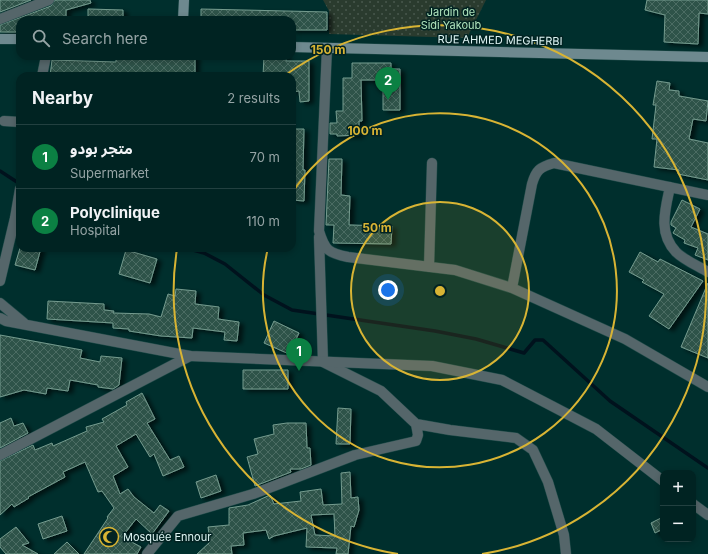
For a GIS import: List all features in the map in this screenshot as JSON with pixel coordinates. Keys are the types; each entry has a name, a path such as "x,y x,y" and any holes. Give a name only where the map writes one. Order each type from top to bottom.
{"main road":[{"path":"183,16 184,0"},
{"path":"0,39 16,39"},
{"name":"RUE AHMED MEGHERBI","path":"296,47 708,57"}],"street":[{"path":"0,19 49,0"},
{"path":"323,362 319,231 327,48"},
{"path":"43,72 45,60"},
{"path":"4,121 16,122"},
{"path":"429,267 432,163"},
{"path":"512,288 532,184 536,172 542,167 554,164 708,195"},
{"path":"670,187 663,220 666,236 676,253 708,272"},
{"path":"0,281 2,266 16,212"},
{"path":"319,231 323,244 331,253 455,270 512,288 625,339 708,388"},
{"path":"0,303 24,323"},
{"path":"0,318 6,321 24,323 190,356 432,366 502,380 596,429 660,479"},
{"path":"0,455 190,356"},
{"path":"323,362 381,391 416,424 450,430 516,438 533,450 548,482 564,535 566,554"},
{"path":"147,554 156,541 178,516 253,494 355,455 416,441 418,435 416,424"},
{"path":"696,506 708,515"}],"green space":[{"name":"Jardin de Sidi Yakoub","path":"323,0 486,0 467,38 329,34 329,11"}],"building":[{"path":"0,0 31,0 0,12"},
{"path":"55,0 90,0 91,3 66,10 66,16 24,16 51,6"},
{"path":"647,0 708,0 708,14 699,13 698,44 664,42 665,15 645,10"},
{"path":"88,9 123,10 123,16 88,16"},
{"path":"201,9 327,12 327,30 296,30 296,16 201,16"},
{"path":"16,19 16,32 0,32 0,25"},
{"path":"52,60 116,62 116,60 195,60 195,72 50,72"},
{"path":"264,60 309,61 309,101 300,102 299,91 296,91 296,72 263,72"},
{"path":"352,63 391,63 391,69 400,69 400,110 383,110 383,80 361,80 362,121 359,121 359,135 337,136 337,134 330,134 330,123 337,123 336,111 343,111 343,78 352,78"},
{"path":"657,81 670,83 669,90 679,91 679,96 708,101 706,121 693,119 689,139 708,143 708,180 678,174 679,170 654,167 657,139 652,139 656,105 653,105"},
{"path":"296,129 304,129 304,201 296,200"},
{"path":"329,159 342,159 341,195 350,196 349,225 392,226 391,244 333,243 334,225 326,225"},
{"path":"682,200 700,209 691,227 708,234 708,260 695,255 698,248 684,243 685,240 673,233 676,228 671,225 671,222"},
{"path":"19,252 40,252 35,270 15,265"},
{"path":"125,252 133,252 157,259 150,283 119,274"},
{"path":"640,252 658,262 660,259 703,281 669,329 649,316 664,294 642,282 644,280 629,272"},
{"path":"708,283 708,358 681,347"},
{"path":"176,289 196,291 195,304 219,307 218,319 239,322 237,341 224,340 225,332 193,328 192,338 161,336 129,331 129,329 113,328 113,323 47,319 48,301 104,304 104,310 114,311 113,313 149,314 161,317 168,294 175,296"},
{"path":"274,321 299,333 289,354 264,343"},
{"path":"0,335 82,350 80,358 100,362 101,356 122,358 119,385 113,389 70,380 68,391 47,388 46,394 24,390 0,397"},
{"path":"243,370 288,370 288,389 243,389"},
{"path":"142,393 155,419 147,423 170,460 179,456 184,467 163,476 154,454 150,457 136,434 116,446 128,467 113,476 120,494 128,489 134,497 154,513 160,505 169,511 152,534 136,519 122,537 141,547 137,554 84,554 114,508 102,491 98,492 85,462 63,472 65,477 28,497 29,498 14,507 12,504 0,515 0,461 33,445 35,450 52,443 53,446 87,431 86,427 104,422 102,419 127,405 126,402"},
{"path":"338,408 351,409 350,444 336,444"},
{"path":"11,418 14,426 23,423 28,433 0,448 0,423"},
{"path":"306,423 307,448 310,448 311,465 301,469 290,469 291,472 255,486 247,457 258,454 254,439 274,434 273,425"},
{"path":"350,472 351,498 358,497 359,510 354,527 351,526 348,554 336,554 337,548 306,547 307,528 274,536 269,539 266,530 243,533 244,545 231,546 232,554 197,554 210,542 208,527 229,525 229,508 248,505 270,495 274,504 301,501 300,492 321,489 323,505 342,504 341,473","holes":["334,514 335,536 315,535 311,515"]},
{"path":"216,475 221,491 201,498 196,482"},
{"path":"62,516 67,531 43,539 38,524"},
{"path":"660,518 660,530 655,533 651,523"},
{"path":"16,527 29,543 22,545 38,554 6,554 0,547 0,539"},
{"path":"67,542 79,554 54,554"}],"waterway":[{"path":"0,171 16,181"},
{"path":"200,252 225,264 264,295 292,310 435,331 476,339 524,353 535,340 543,340 610,401 708,468"}],"place":[{"name":"Polyclinique","path":"388,100"},
{"name":"متجر بودو","path":"299,371"},
{"name":"Mosquée Ennour","path":"109,537"}]}
